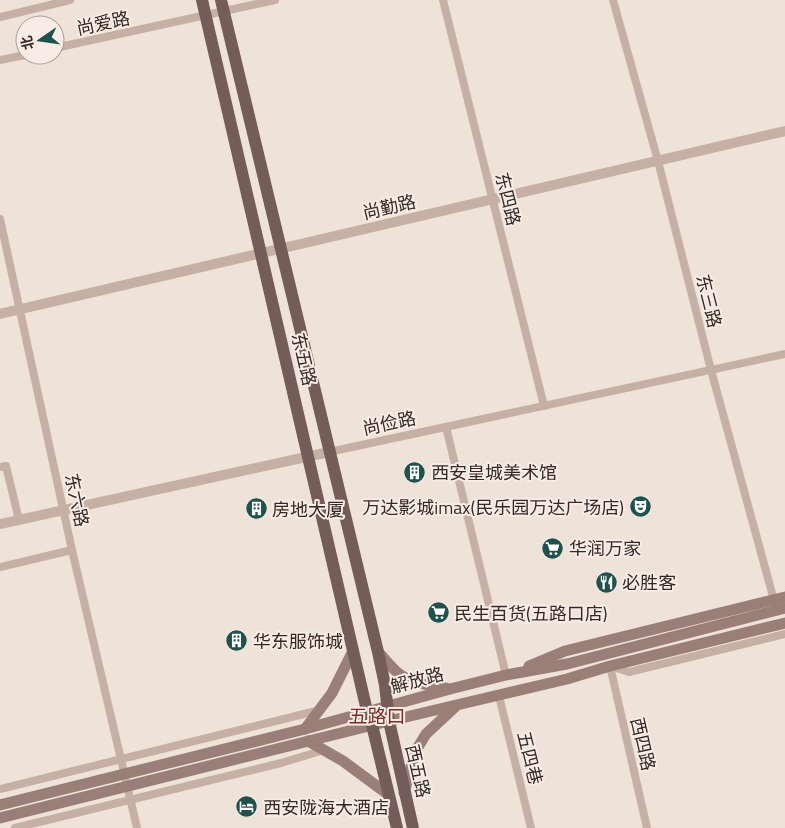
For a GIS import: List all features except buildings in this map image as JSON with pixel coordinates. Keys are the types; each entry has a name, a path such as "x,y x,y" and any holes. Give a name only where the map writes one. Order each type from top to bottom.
{"main road":[{"name":"东五路","path":"202,0 367,712 372,725"},
{"name":"东五路","path":"222,6 282,248 378,652 389,721"},
{"path":"506,675 565,651 618,638 778,606 785,597"},
{"name":"解放路","path":"0,805 305,729 506,675 567,664 778,606"},
{"name":"解放路","path":"0,818 372,725 568,680 610,666 785,628"},
{"path":"618,638 635,646"},
{"path":"305,729 332,693 354,651"},
{"path":"378,652 398,673 407,678 450,689"},
{"path":"404,793 416,752 426,734 457,706"},
{"name":"西五路","path":"389,721 413,828"},
{"name":"西五路","path":"372,725 397,828"},
{"path":"308,741 343,761 389,795"}],"street":[{"path":"0,17 70,0"},
{"name":"尚爱路","path":"65,46 205,16 222,6 275,0"},
{"name":"东四路","path":"444,0 544,406"},
{"name":"东三路","path":"613,0 658,161 711,370 778,606"},
{"path":"0,60 15,57"},
{"name":"尚勤路","path":"0,314 785,131"},
{"name":"东六路","path":"0,220 72,550 137,828"},
{"path":"0,264 9,262"},
{"name":"尚俭路","path":"0,524 785,354"},
{"path":"446,427 506,675"},
{"path":"0,467 6,466 19,520"},
{"path":"0,567 72,550"},
{"name":"西四路","path":"610,666 647,828"},
{"name":"五四巷","path":"499,696 531,828"},
{"path":"0,789 320,710"},
{"path":"15,828 324,750"}],"place":[{"name":"西安皇城美术馆","path":"415,472"},
{"name":"万达影城imax(民乐园万达广场店)","path":"640,507"},
{"name":"房地大厦","path":"256,509"},
{"name":"华润万家","path":"553,548"},
{"name":"必胜客","path":"606,582"},
{"name":"民生百货(五路口店)","path":"438,613"},
{"name":"华东服饰城","path":"237,641"},
{"name":"西安陇海大酒店","path":"247,807"}],"district":[{"name":"五路口","path":"377,715"}]}
